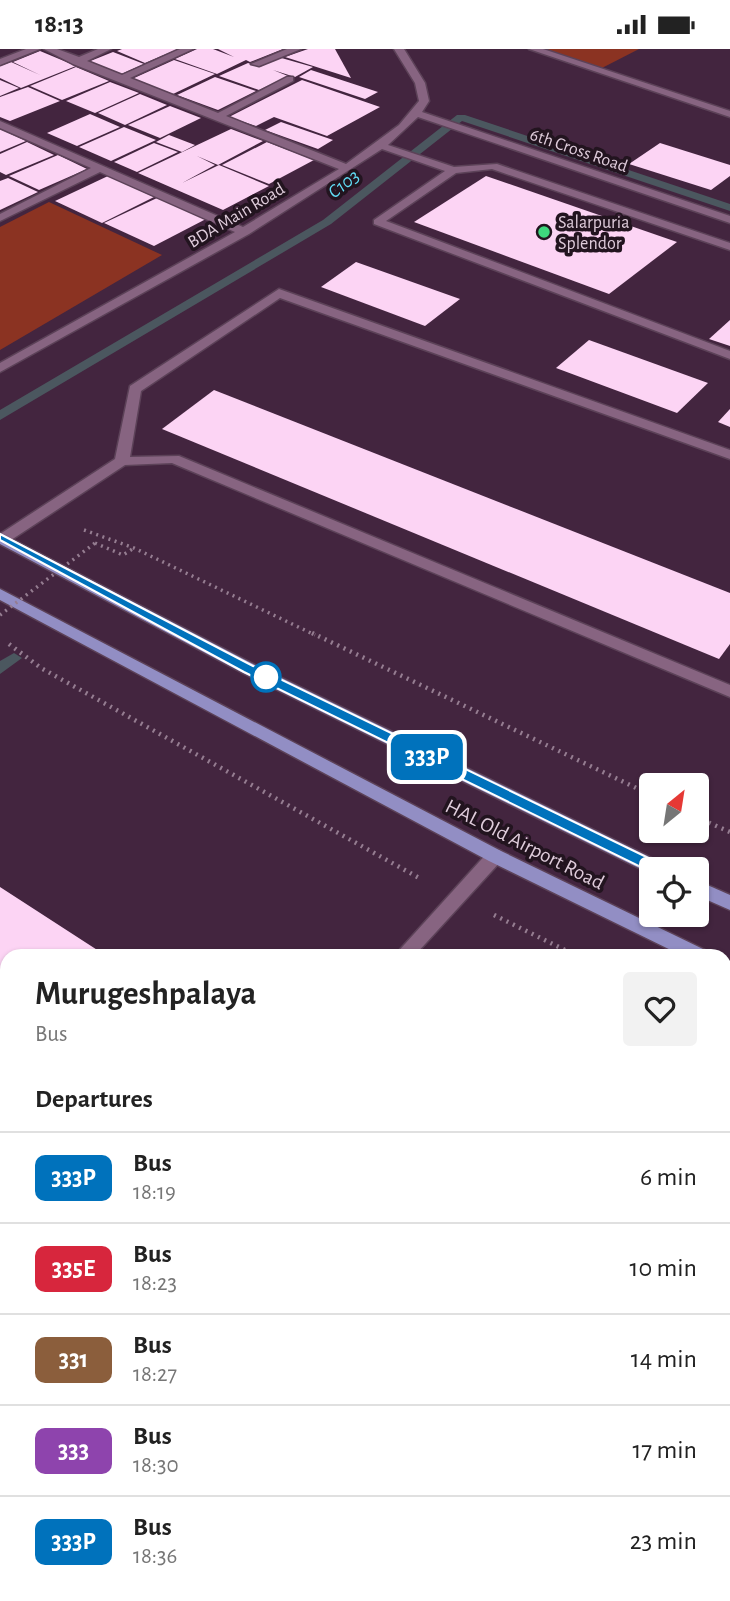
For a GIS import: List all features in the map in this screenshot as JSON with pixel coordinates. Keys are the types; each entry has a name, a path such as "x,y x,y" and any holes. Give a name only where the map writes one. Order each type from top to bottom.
{"main road":[{"name":"HAL Old Airport Road","path":"1,538 249,669 639,860"},
{"name":"HAL Old Airport Road","path":"0,594 495,856 686,949"},
{"path":"709,893 730,903"}],"street":[{"path":"0,62 35,49"},
{"path":"48,49 347,168"},
{"path":"76,62 106,49"},
{"path":"120,79 188,49"},
{"path":"256,64 296,49"},
{"path":"398,49 420,83 424,101 416,113"},
{"path":"534,49 730,114"},
{"path":"217,117 290,79"},
{"name":"6th Cross Road","path":"416,113 730,220"},
{"name":"BDA Main Road","path":"0,368 245,232 347,168 416,113"},
{"path":"0,124 245,232"},
{"path":"379,145 453,170 493,166 730,247"},
{"path":"0,218 100,168"},
{"path":"453,170 377,222 730,355"},
{"path":"122,461 135,389 279,293 730,455"},
{"path":"1,538 122,461 174,459 730,691"},
{"path":"410,949 495,856"}],"path":[{"path":"39,514 134,548 639,789"},
{"path":"0,615 95,543 123,555 134,548"},
{"path":"0,637 41,668 392,864 563,949"},
{"path":"709,823 730,832"}],"shaded area":[{"path":"543,49 639,49 600,69"},
{"path":"49,202 162,255 0,350 0,227"}],"building":[{"path":"178,49 145,63 117,51"},
{"path":"197,49 213,49 234,57 218,49 283,49 250,62 246,60 217,74 175,59"},
{"path":"308,49 335,49 351,78 285,57"},
{"path":"40,51 76,66 21,88 0,78 0,66 11,62 40,75 13,62"},
{"path":"113,52 144,64 119,75 88,62"},
{"path":"278,57 313,67 295,77 273,70 288,76 259,90 219,76 248,63 260,67"},
{"path":"174,60 215,74 173,94 132,79"},
{"path":"76,67 109,81 62,100 30,86"},
{"path":"311,70 378,92 365,99 299,77"},
{"path":"215,77 256,91 218,110 177,95"},
{"path":"0,80 19,88 0,96"},
{"path":"302,80 380,107 327,136 274,117 256,126 229,117"},
{"path":"110,82 139,93 95,113 66,101"},
{"path":"28,87 60,101 10,121 0,117 0,97"},
{"path":"140,94 167,105 125,125 98,113"},
{"path":"170,106 201,118 160,138 128,125"},
{"path":"90,114 120,127 77,146 47,133"},
{"path":"281,122 333,140 318,149 265,130"},
{"path":"124,127 156,140 111,161 79,147"},
{"path":"0,129 26,141 0,152"},
{"path":"231,129 263,141 218,165 197,156 215,165 182,183 219,165 269,186 223,210 138,173"},
{"path":"169,135 195,145 182,152 156,142"},
{"path":"27,142 54,155 6,175 0,172 0,154"},
{"path":"267,142 314,160 269,184 222,165"},
{"path":"154,143 178,152 137,172 114,162"},
{"path":"660,143 730,165 730,176 711,190 629,164"},
{"path":"58,155 87,169 39,190 9,176"},
{"path":"108,176 154,197 102,223 55,201"},
{"name":"Salarpuria Splendor","path":"486,176 677,242 609,294 414,222"},
{"path":"8,178 38,192 0,210 0,181"},
{"path":"157,198 206,219 154,246 104,223"},
{"path":"356,262 460,299 425,326 321,287"},
{"path":"730,320 730,346 709,339"},
{"path":"589,340 708,383 677,413 556,368"},
{"path":"214,390 730,593 730,644 719,659 162,429"},
{"path":"730,409 730,427 718,422"},
{"path":"0,887 96,949 0,949"}],"waterway":[{"name":"C103","path":"0,416 327,222 461,117 730,208"},
{"name":"C103","path":"0,669 14,658"}],"bus line":[{"name":"333P","path":"0,538 249,669 639,860"}],"place":[{"name":"Salarpuria Splendor","path":"544,232"}]}
